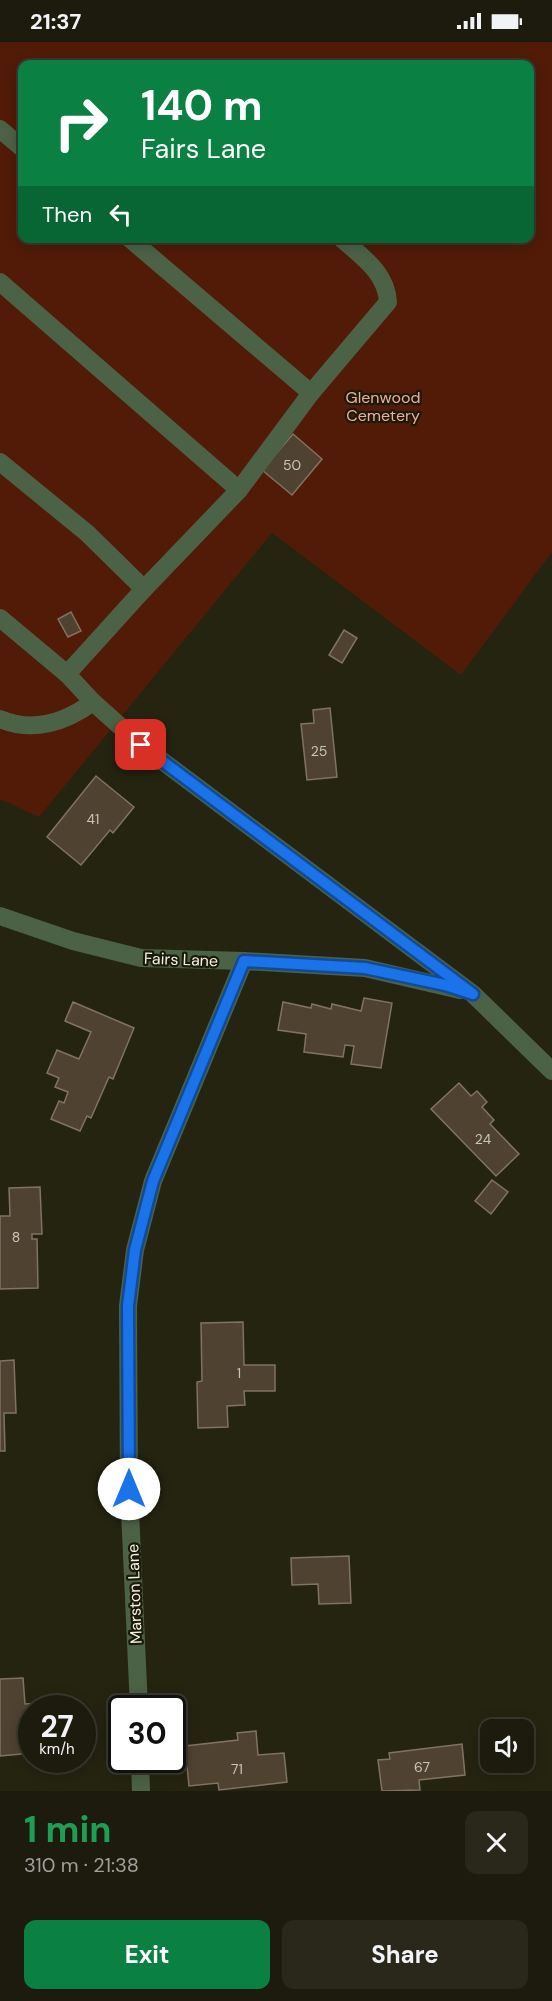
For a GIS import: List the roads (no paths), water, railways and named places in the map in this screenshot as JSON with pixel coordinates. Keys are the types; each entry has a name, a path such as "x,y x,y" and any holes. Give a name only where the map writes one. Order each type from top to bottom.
{"street":[{"path":"0,129 18,145"},
{"path":"135,243 311,393"},
{"path":"67,674 239,490 311,393 388,302 387,290 381,276 347,243"},
{"path":"0,282 239,490"},
{"path":"0,462 87,533 144,589"},
{"path":"0,618 67,674 93,702 141,745 473,994 552,1071"},
{"path":"0,719 34,726 57,722 77,714 93,702"},
{"name":"Fairs Lane","path":"0,916 73,941 141,958 365,968 445,985 473,994"},
{"name":"Marston Lane","path":"138,1695 129,1489 128,1306 135,1250 153,1181 244,961"},
{"path":"140,1773 141,1791"}],"park label":[{"name":"Glenwood Cemetery","path":"383,406"}]}
